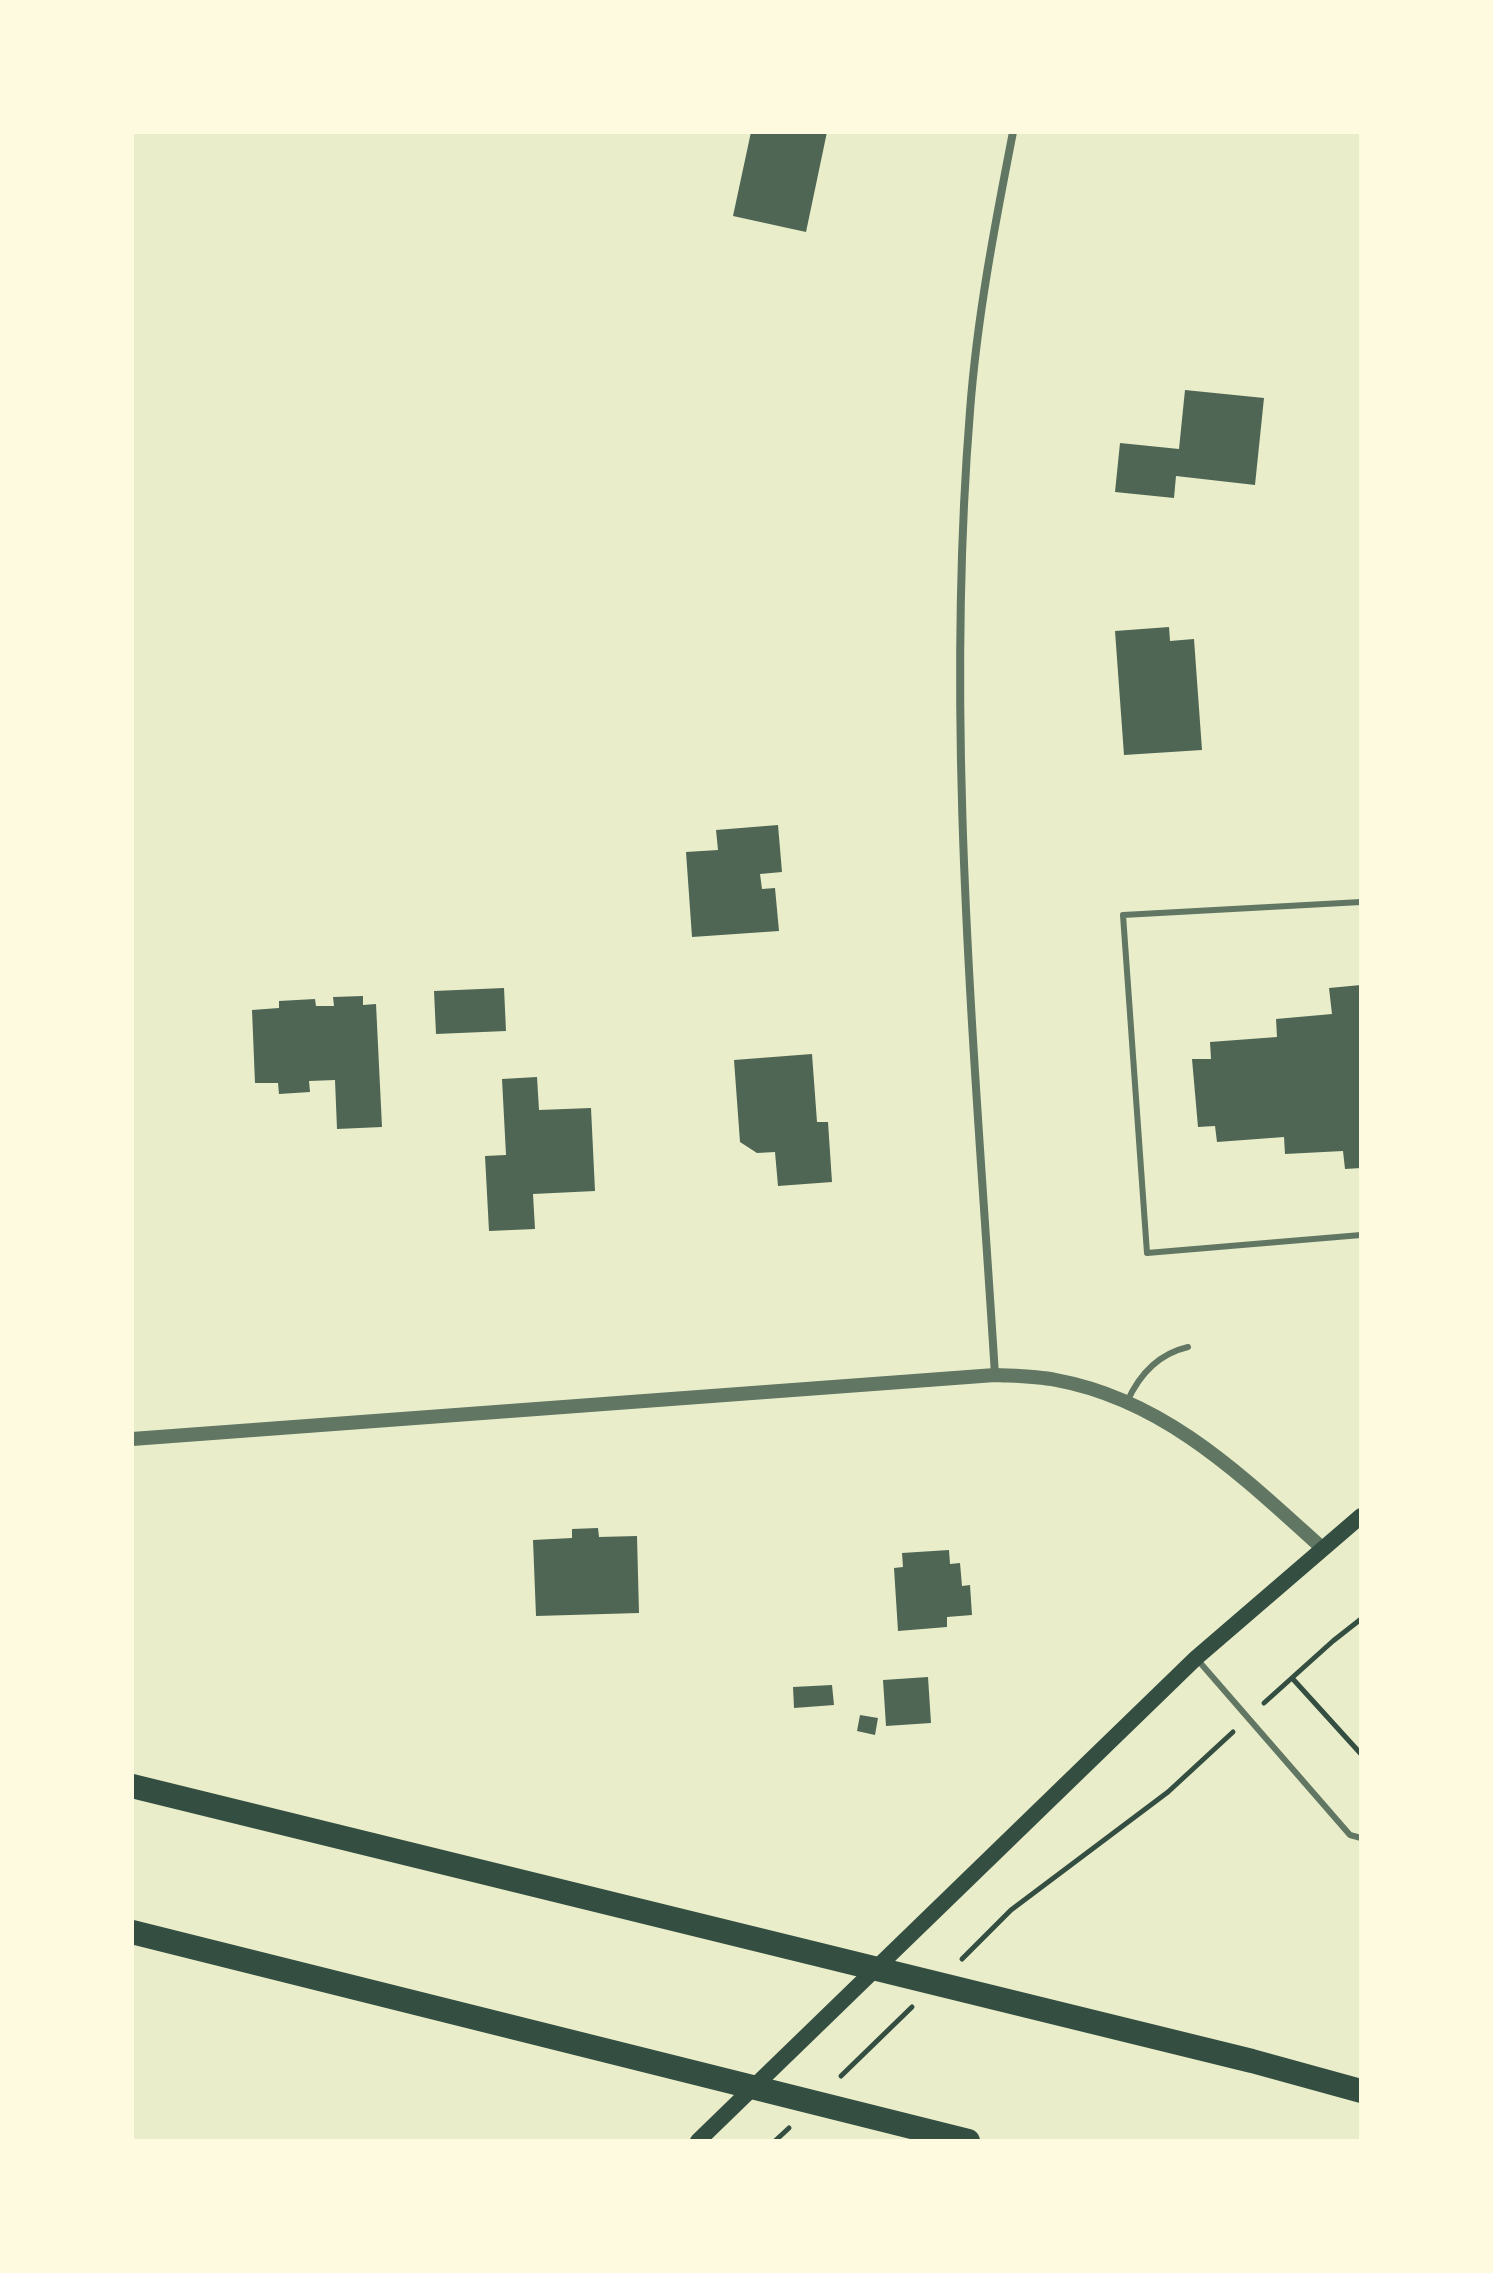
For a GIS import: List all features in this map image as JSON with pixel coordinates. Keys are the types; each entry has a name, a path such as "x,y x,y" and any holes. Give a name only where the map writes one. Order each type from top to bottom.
{"highway":[{"path":"132,1786 1089,2021 1361,2091"},
{"path":"132,1932 968,2141"}],"main road":[{"path":"698,2141 1196,1658 1321,1547 1361,1516"}],"street":[{"path":"995,1375 964,877 959,710 970,409 990,245 1013,132"},
{"path":"132,1439 995,1375 1054,1380 1093,1389 1127,1402 1181,1430 1209,1449 1321,1547"}],"lane":[{"path":"1361,902 1123,915 1147,1253 1361,1235"},
{"path":"1127,1402 1135,1383 1149,1367 1176,1350 1188,1347"},
{"path":"1196,1658 1350,1835 1361,1838"}],"path":[{"path":"955,1965 1011,1910 1168,1792 1361,1619"},
{"path":"1292,1678 1361,1754"},
{"path":"831,2086 921,1998"},
{"path":"775,2141 797,2119"}],"building":[{"path":"751,132 827,132 806,232 733,216"},
{"path":"1185,390 1264,398 1255,485 1176,476 1174,498 1115,492 1120,443 1179,449"},
{"path":"1169,627 1170,641 1194,639 1202,750 1124,755 1115,631"},
{"path":"778,825 782,872 760,874 762,889 775,888 779,931 692,937 686,852 718,850 716,830"},
{"path":"1361,985 1361,1168 1345,1169 1343,1151 1285,1154 1284,1137 1217,1142 1215,1126 1198,1127 1192,1059 1211,1059 1210,1042 1277,1037 1276,1019 1332,1014 1329,988"},
{"path":"504,988 506,1031 436,1034 434,991"},
{"path":"363,996 363,1005 376,1004 382,1127 337,1129 335,1080 309,1081 310,1092 279,1094 278,1083 255,1083 252,1010 279,1008 279,1001 315,999 316,1006 334,1006 333,997"},
{"path":"812,1054 817,1122 828,1122 832,1182 778,1186 775,1152 757,1153 740,1142 734,1060"},
{"path":"537,1077 539,1110 591,1108 595,1191 533,1194 535,1229 489,1231 485,1156 506,1155 502,1079"},
{"path":"598,1528 599,1537 637,1536 639,1613 536,1616 533,1540 572,1538 572,1529"},
{"path":"949,1550 950,1564 960,1563 962,1586 970,1585 972,1615 947,1617 947,1627 898,1631 894,1568 903,1567 902,1553"},
{"path":"928,1677 931,1723 886,1726 883,1680"},
{"path":"832,1685 834,1705 794,1708 793,1687"},
{"path":"860,1715 878,1718 875,1735 857,1731"}]}
